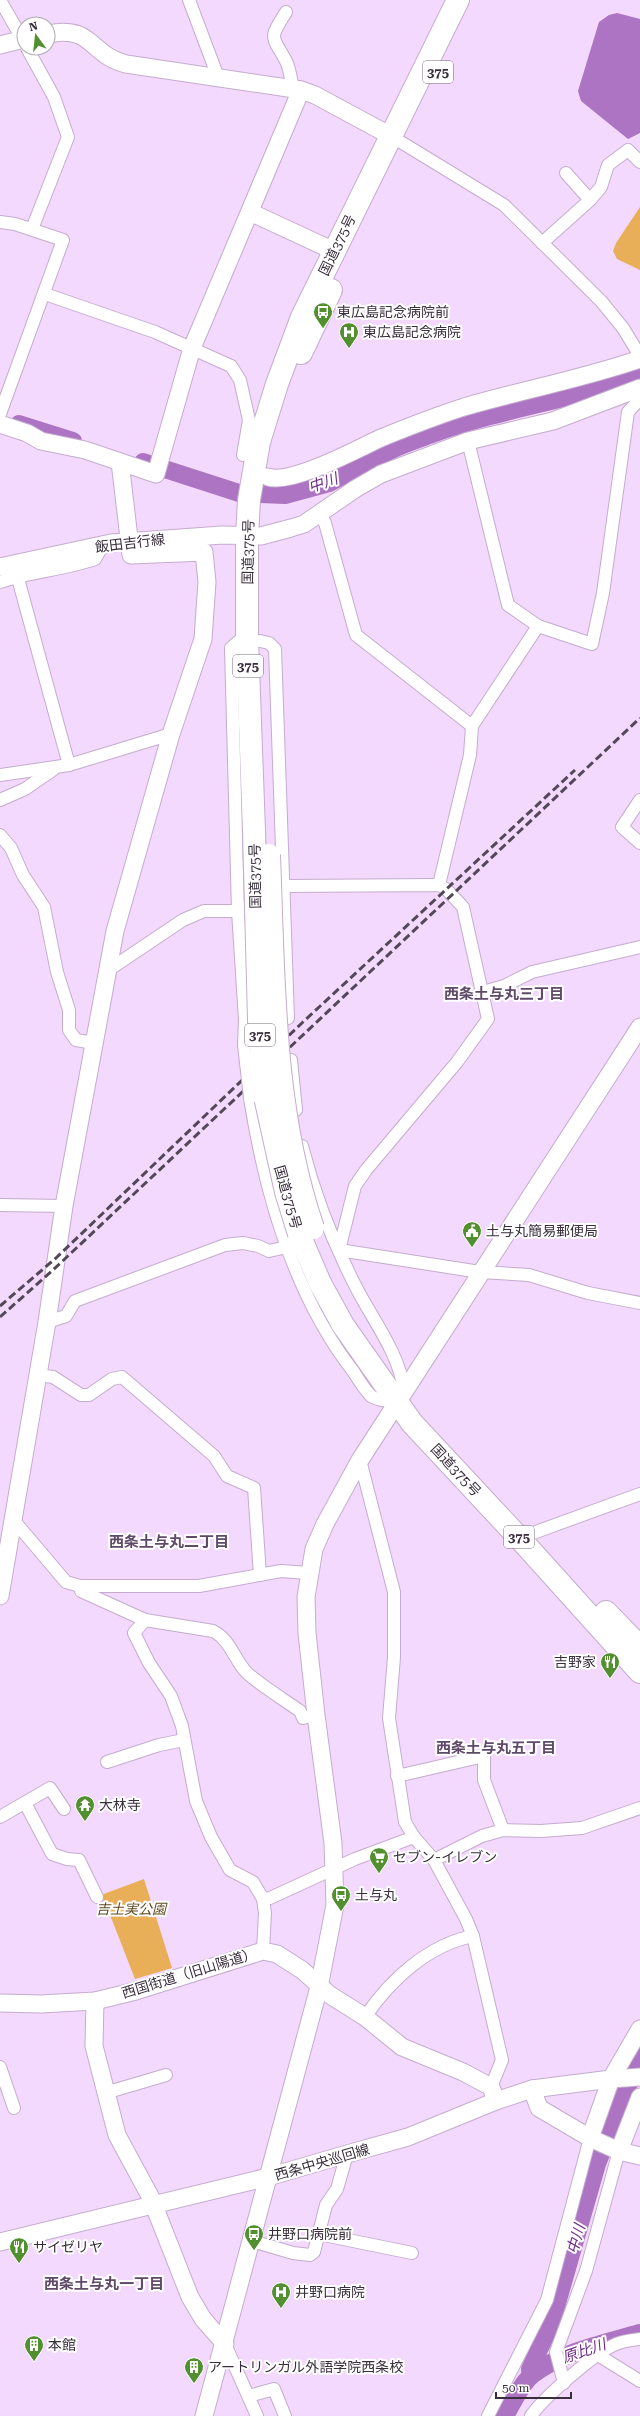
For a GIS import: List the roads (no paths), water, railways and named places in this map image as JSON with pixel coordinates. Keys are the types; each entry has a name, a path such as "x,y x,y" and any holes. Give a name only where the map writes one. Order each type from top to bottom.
{"highway":[{"name":"国道375号","path":"458,0 302,353 285,401 257,502 254,536 253,641 261,830 259,1020 265,1097 286,1192 305,1229 320,1283 343,1325 401,1397 423,1414 640,1647"},
{"name":"国道375号","path":"263,478 253,441 289,349 334,251 473,0"},
{"name":"国道375号","path":"401,1397 412,1423 522,1541 640,1672"}],"street":[{"path":"0,0 16,27"},
{"path":"189,0 218,77"},
{"path":"0,424 27,433 42,441 85,450 156,474 192,348 250,212 297,89 286,62 275,45 274,38 274,32 286,12"},
{"path":"56,33 72,32 82,34 105,55 126,64 297,89 315,95 397,139 504,205 601,301 623,328 640,358 601,372 464,407 415,424 312,469 275,479 263,478"},
{"path":"0,45 16,43"},
{"path":"32,56 54,97 68,137 32,229"},
{"path":"542,243 590,200 601,187 608,165 628,150 640,162"},
{"path":"566,173 590,200"},
{"path":"250,212 334,251"},
{"path":"0,222 32,229 63,240 45,294 2,409"},
{"path":"45,294 155,332 219,359 236,371 240,380 253,441 243,456"},
{"name":"飯田吉行線","path":"10,569 103,545 130,541 254,536 304,524 354,489 381,474 468,442 553,421 640,388"},
{"path":"468,442 508,605 538,626 592,644 603,593 628,412 640,399"},
{"path":"0,1596 3,1560 13,1523 47,1322 64,1206 115,931 171,734 204,639 207,582 204,552 131,555 120,462"},
{"path":"320,514 325,523 356,635 472,726"},
{"path":"10,569 69,765"},
{"path":"0,582 10,569"},
{"path":"439,885 470,755 472,726 538,626"},
{"path":"246,1020 288,1018 275,649 269,643 253,641 239,641 231,648 238,911 246,1020 244,1045 256,1138 266,1182 279,1221"},
{"path":"0,775 69,765 171,734"},
{"path":"0,800 25,789 56,767"},
{"path":"640,800 622,827 640,843"},
{"path":"0,835 11,848 23,874 44,906 58,972 69,1010 69,1030 76,1040 94,1043"},
{"path":"107,971 183,920 204,911 238,911 284,886 439,885 446,889 463,907 488,1019 457,1062 366,1170 355,1186 339,1250 358,1290 402,1372 401,1397"},
{"path":"482,992 504,986 532,972 640,947"},
{"path":"204,2416 225,2344 319,1987 335,1905 335,1869 307,1633 308,1573 314,1548 325,1524 360,1460 401,1397 418,1374 480,1272 640,1027"},
{"path":"291,1060 305,1229"},
{"path":"256,1138 297,1127"},
{"path":"0,1205 64,1206"},
{"path":"279,1221 305,1229"},
{"path":"279,1221 305,1229 339,1250 480,1272 529,1275 588,1293 640,1303"},
{"path":"47,1322 66,1316 75,1301 224,1245 242,1242 258,1246 268,1251 305,1229"},
{"path":"38,1375 53,1377 81,1395 89,1395 112,1379 122,1377 214,1456 226,1476 254,1488 260,1575"},
{"path":"360,1460 394,1592 394,1657 389,1718 405,1822 414,1837 434,1860 466,1919 473,1936 502,2060 494,2094"},
{"path":"533,1533 640,1494"},
{"path":"13,1523 16,1523 66,1582 80,1586 199,1586 281,1571 308,1573"},
{"path":"80,1586 81,1591 145,1620 213,1631 222,1635 232,1648 238,1664 249,1674 300,1711 303,1718 316,1716"},
{"path":"145,1620 134,1633 149,1663 171,1696 184,1740 196,1801 211,1837 230,1870 253,1882 263,1899 265,1913 263,1951"},
{"path":"108,1762 159,1745 184,1740"},
{"path":"397,1776 484,1756 484,1780 503,1830"},
{"path":"0,1817 50,1788 64,1809"},
{"path":"25,1803 52,1854 67,1859 79,1860 97,1897"},
{"path":"434,1860 482,1836 503,1830 541,1831 582,1828 640,1808"},
{"path":"263,1899 270,1898 335,1869 414,1837"},
{"path":"365,2017 381,1992 399,1976 436,1950 454,1940 473,1936"},
{"name":"西国街道（旧山陽道）","path":"0,2003 41,2004 95,2001 136,1991 263,1951 277,1954 302,1970 319,1987 365,2017 402,2047 463,2072 494,2094"},
{"path":"95,2001 94,2046 105,2093 117,2134 154,2204 190,2297 203,2319 225,2344 258,2416"},
{"path":"488,2416 547,2300 592,2139 614,2078 640,2029"},
{"path":"0,2067 14,2108"},
{"path":"105,2093 166,2075"},
{"name":"西条中央巡回線","path":"0,2242 268,2177 408,2137 494,2094 614,2078 640,2077"},
{"path":"532,2090 539,2108 592,2139 617,2150 640,2156"},
{"path":"562,2380 556,2352 586,2270 617,2150 640,2098"},
{"path":"252,2241 293,2253 310,2255 314,2252 326,2206 341,2179 347,2154"},
{"path":"319,2234 412,2253"},
{"path":"531,2416 538,2405 562,2380 616,2344 640,2339"},
{"path":"598,2355 640,2381"},
{"path":"249,2396 274,2388 285,2416"}],"waterway":[{"name":"中川","path":"143,462 239,493 285,495 329,483 365,464 369,465 376,459 399,446 458,425 588,392 640,376"},
{"name":"中川","path":"19,424 73,441"},
{"name":"中川","path":"531,2376 530,2369 551,2324 597,2164 640,2056"},
{"name":"原比川","path":"505,2416 524,2384 532,2375 544,2367 584,2349 640,2333"}],"railway":[{"path":"0,1317 53,1270 640,718"},
{"path":"0,1306 56,1258 303,1022 575,770"}],"place":[{"name":"東広島記念病院前","path":"323,329"},
{"name":"東広島記念病院","path":"349,349"},
{"name":"土与丸簡易郵便局","path":"472,1248"},
{"name":"吉野家","path":"610,1679"},
{"name":"大林寺","path":"85,1822"},
{"name":"セブン-イレブン","path":"379,1874"},
{"name":"土与丸","path":"341,1912"},
{"name":"井野口病院前","path":"254,2251"},
{"name":"サイゼリヤ","path":"19,2264"},
{"name":"井野口病院","path":"281,2309"},
{"name":"本館","path":"34,2362"},
{"name":"アートリンガル外語学院西条校","path":"194,2384"}],"district":[{"name":"西条土与丸三丁目","path":"504,994"},
{"name":"西条土与丸二丁目","path":"169,1542"},
{"name":"西条土与丸五丁目","path":"496,1748"},
{"name":"西条土与丸一丁目","path":"104,2284"}],"park label":[{"name":"吉土実公園","path":"131,1909"}]}
